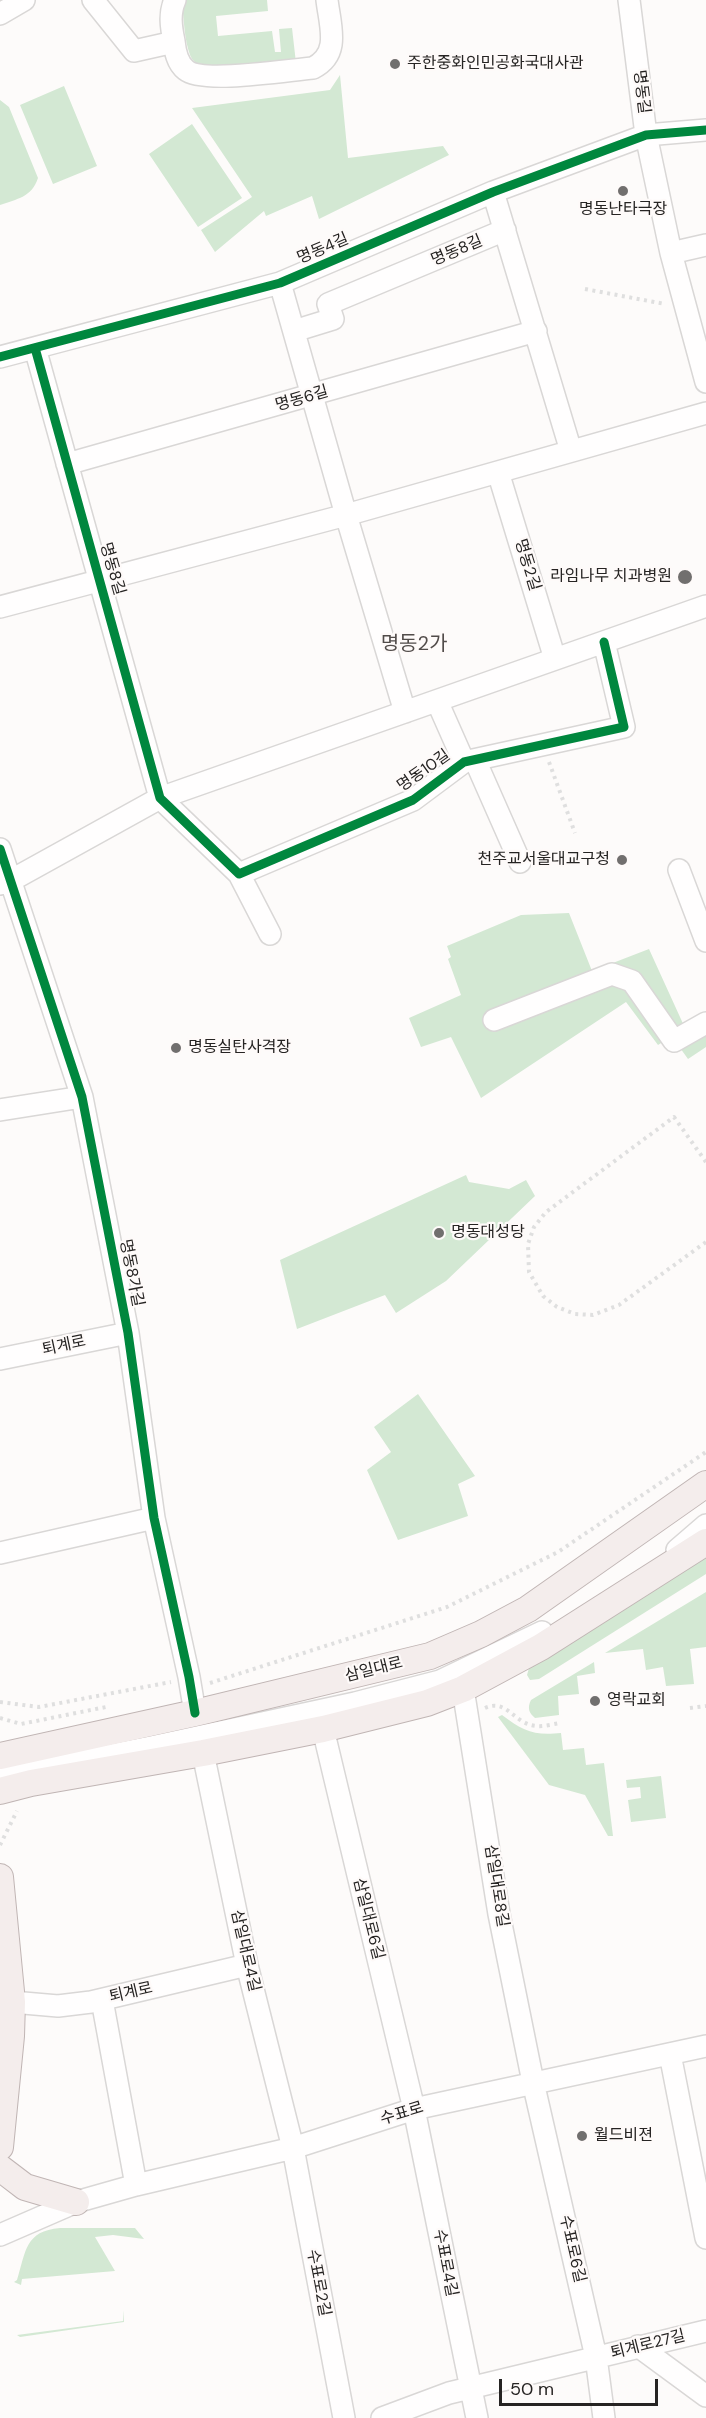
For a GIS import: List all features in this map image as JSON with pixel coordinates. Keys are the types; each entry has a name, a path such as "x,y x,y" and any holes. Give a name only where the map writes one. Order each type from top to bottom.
{"main road":[{"name":"삼일대로","path":"0,1756 67,1742 192,1693 430,1656 528,1610 706,1484"},
{"path":"0,1791 31,1783 203,1753 322,1729 427,1703 466,1701 541,1647 638,1583 706,1542"},
{"path":"0,1877 12,2002 11,2036 0,2147"},
{"path":"0,2168 25,2187 76,2202"}],"street":[{"path":"0,14 24,0"},
{"path":"93,0 134,51 174,42"},
{"path":"175,0 171,12 179,63 187,71 208,77 313,68 324,63 332,41 327,0"},
{"name":"명동길","path":"629,0 646,135 672,253 706,382"},
{"name":"명동4길","path":"0,357 280,283 492,192 646,135 706,130"},
{"name":"명동8길","path":"492,192 571,451"},
{"name":"명동8길","path":"294,331 333,318 328,304 505,230"},
{"path":"672,253 706,245"},
{"path":"280,283 405,712"},
{"name":"명동6길","path":"67,464 536,332"},
{"name":"명동8길","path":"35,348 160,798"},
{"name":"명동8길","path":"0,607 346,515 706,413"},
{"name":"명동2길","path":"498,472 555,659"},
{"path":"5,882 160,798 706,606"},
{"name":"명동10길","path":"239,874 412,801 469,761 624,727 604,642"},
{"name":"명동10길","path":"437,701 469,761"},
{"path":"469,761 520,862"},
{"path":"160,798 239,874 270,934"},
{"name":"명동8가길","path":"0,849 5,882 82,1097 128,1333 154,1518 192,1693"},
{"path":"679,870 706,941"},
{"path":"494,1020 612,974 632,981 674,1041 706,1023"},
{"path":"0,1110 82,1097"},
{"name":"퇴계로","path":"0,1359 128,1333"},
{"path":"67,1742 98,1744 434,1665 526,1620 706,1499"},
{"path":"0,1553 154,1518"},
{"path":"638,1583 706,1525"},
{"name":"삼일대로","path":"0,1777 287,1718 440,1681 531,1639 665,1560"},
{"name":"삼일대로8길","path":"466,1701 499,1914 533,2082"},
{"name":"삼일대로6길","path":"322,1729 414,2109"},
{"name":"삼일대로4길","path":"203,1753 247,1965 293,2148"},
{"name":"퇴계로","path":"12,2002 58,2006 102,2000 247,1965"},
{"path":"102,2000 136,2185"},
{"name":"수표로","path":"0,2235 76,2202 136,2185 293,2148 414,2109 706,2046"},
{"path":"670,2054 706,2238"},
{"name":"수표로6길","path":"533,2082 596,2357 604,2418"},
{"name":"수표로4길","path":"414,2109 477,2418"},
{"name":"수표로2길","path":"293,2148 344,2418"},
{"name":"퇴계로27길","path":"382,2418 449,2393 706,2331"},
{"path":"638,2346 706,2396"}],"path":[{"path":"585,289 686,308"},
{"path":"542,745 575,833"},
{"path":"706,1162 674,1117 546,1212 531,1235 528,1263 532,1281 549,1302 574,1314 593,1315 619,1305 706,1242"},
{"path":"0,1702 39,1707 184,1680 192,1693 447,1607 558,1552 706,1452"},
{"path":"466,1701 497,1704 515,1719 535,1726 560,1724"},
{"path":"0,1718 21,1724 113,1705"},
{"path":"690,1708 706,1706"},
{"path":"0,1845 31,1783"}],"green space":[{"path":"184,0 267,0 268,11 216,16 218,36 272,31 275,52 281,52 279,29 292,28 296,63 222,70 196,63 190,55 186,42 182,3"},
{"path":"340,75 348,158 443,146 449,155 319,219 312,196 266,216 264,211 215,252 201,230 252,197 192,108 330,90"},
{"path":"64,86 97,166 53,184 20,105"},
{"path":"0,100 9,107 38,178 28,193 0,205"},
{"path":"192,124 242,198 198,227 149,154"},
{"path":"569,913 592,971 649,949 685,1028 658,1045 626,1002 481,1098 451,1037 421,1047 409,1018 461,995 448,959 451,957 447,946 521,915"},
{"path":"706,1028 706,1047 688,1059 678,1045"},
{"path":"466,1175 469,1182 509,1189 526,1180 535,1196 446,1281 396,1313 385,1295 297,1329 280,1260"},
{"path":"418,1394 475,1476 458,1484 468,1516 398,1540 367,1470 391,1452 374,1427"},
{"path":"706,1554 706,1574 539,1679 530,1680 527,1675 529,1668"},
{"path":"706,1592 706,1647 690,1649 694,1684 666,1686 663,1667 646,1670 643,1649 605,1653"},
{"path":"594,1662 595,1673 577,1676 579,1694 558,1696 559,1715 535,1718 531,1714 529,1708 531,1700"},
{"path":"502,1715 529,1731 543,1734 561,1733 563,1750 584,1748 586,1765 604,1763 613,1836 608,1836 585,1795 549,1785 498,1717"},
{"path":"661,1776 666,1818 631,1822 628,1800 641,1798 640,1787 627,1788 626,1780"},
{"path":"135,2228 144,2239 113,2235 95,2237 115,2271 22,2279 21,2285 14,2282 17,2280 25,2252 33,2238 48,2230"},
{"path":"123,2310 124,2322 20,2337 17,2335 123,2321"}],"cycle path":[{"path":"0,357 280,283 493,192 646,135 706,130"},
{"path":"35,348 160,798 239,874 413,800 464,762 624,727 604,642"},
{"path":"0,849 82,1097 128,1333 154,1518 195,1713"}],"place":[{"name":"주한중화인민공화국대사관","path":"395,64"},
{"name":"명동난타극장","path":"623,191"},
{"name":"라임나무 치과병원","path":"685,577"},
{"name":"천주교서울대교구청","path":"622,860"},
{"name":"명동실탄사격장","path":"176,1048"},
{"name":"명동대성당","path":"439,1233"},
{"name":"영락교회","path":"595,1701"},
{"name":"월드비젼","path":"582,2136"}],"district":[{"name":"명동2가","path":"414,645"}]}
